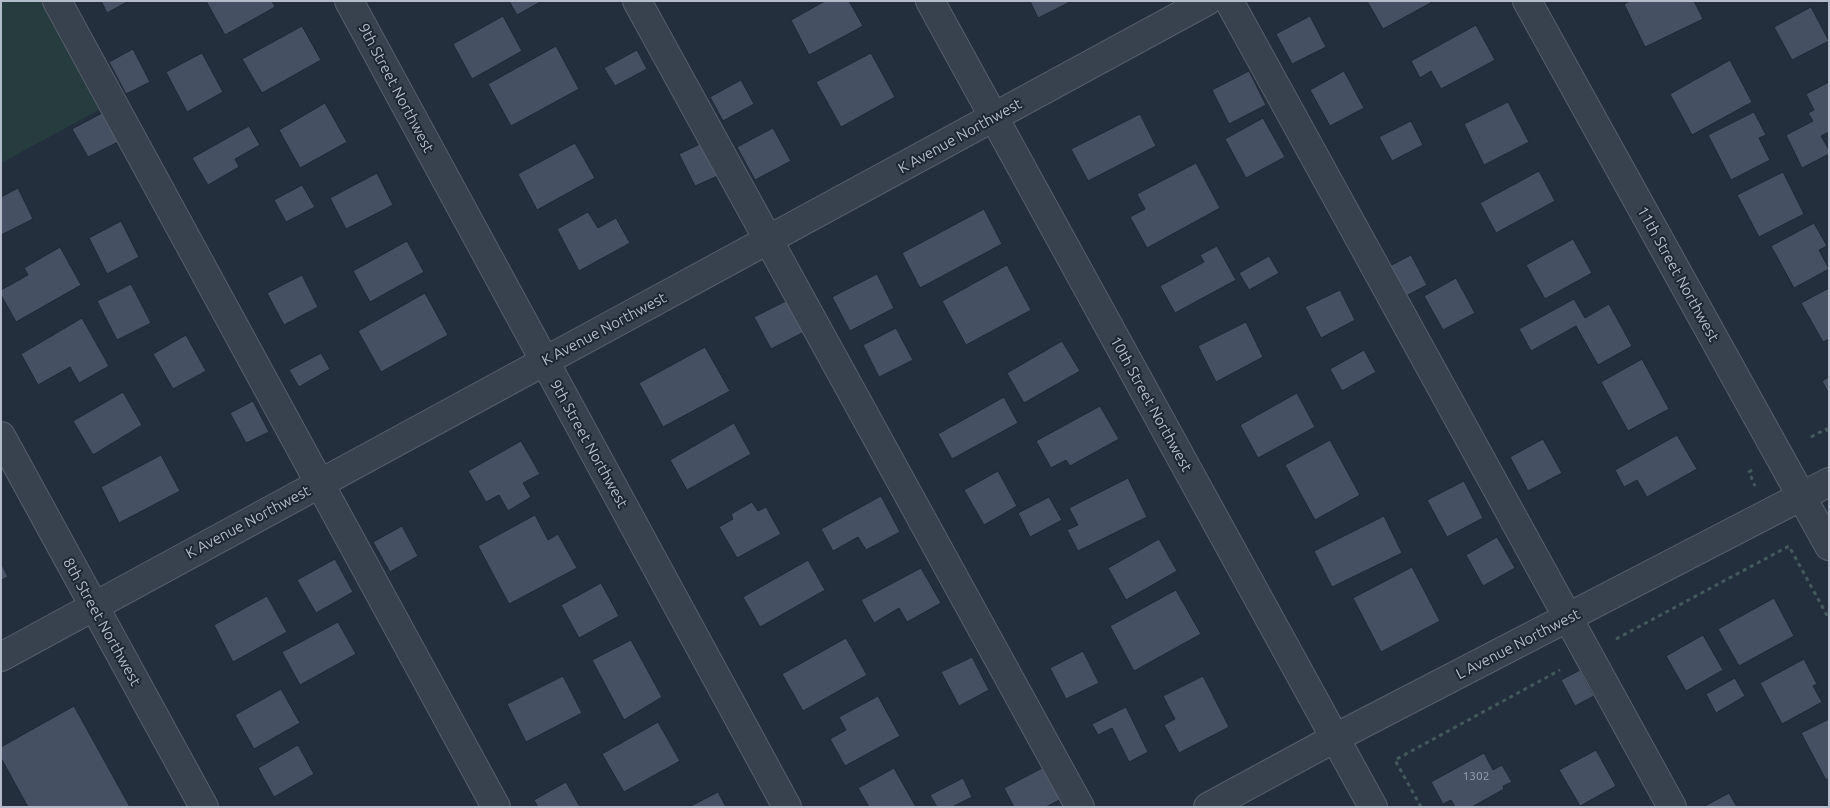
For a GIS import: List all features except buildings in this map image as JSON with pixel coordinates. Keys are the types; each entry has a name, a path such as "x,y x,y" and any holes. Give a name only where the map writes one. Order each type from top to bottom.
{"street":[{"path":"57,1 496,807"},
{"name":"9th Street Northwest","path":"349,1 787,807"},
{"path":"637,1 1080,807"},
{"name":"10th Street Northwest","path":"930,1 1373,807"},
{"name":"K Avenue Northwest","path":"1,657 1207,1"},
{"path":"1229,1 1672,807"},
{"name":"11th Street Northwest","path":"1527,1 1829,546"},
{"name":"8th Street Northwest","path":"1,436 204,807"},
{"name":"L Avenue Northwest","path":"1208,807 1335,738 1829,482"}],"path":[{"path":"1811,437 1826,430 1829,434"}],"green space":[{"path":"1,1 71,1 123,97 1,163"}]}
